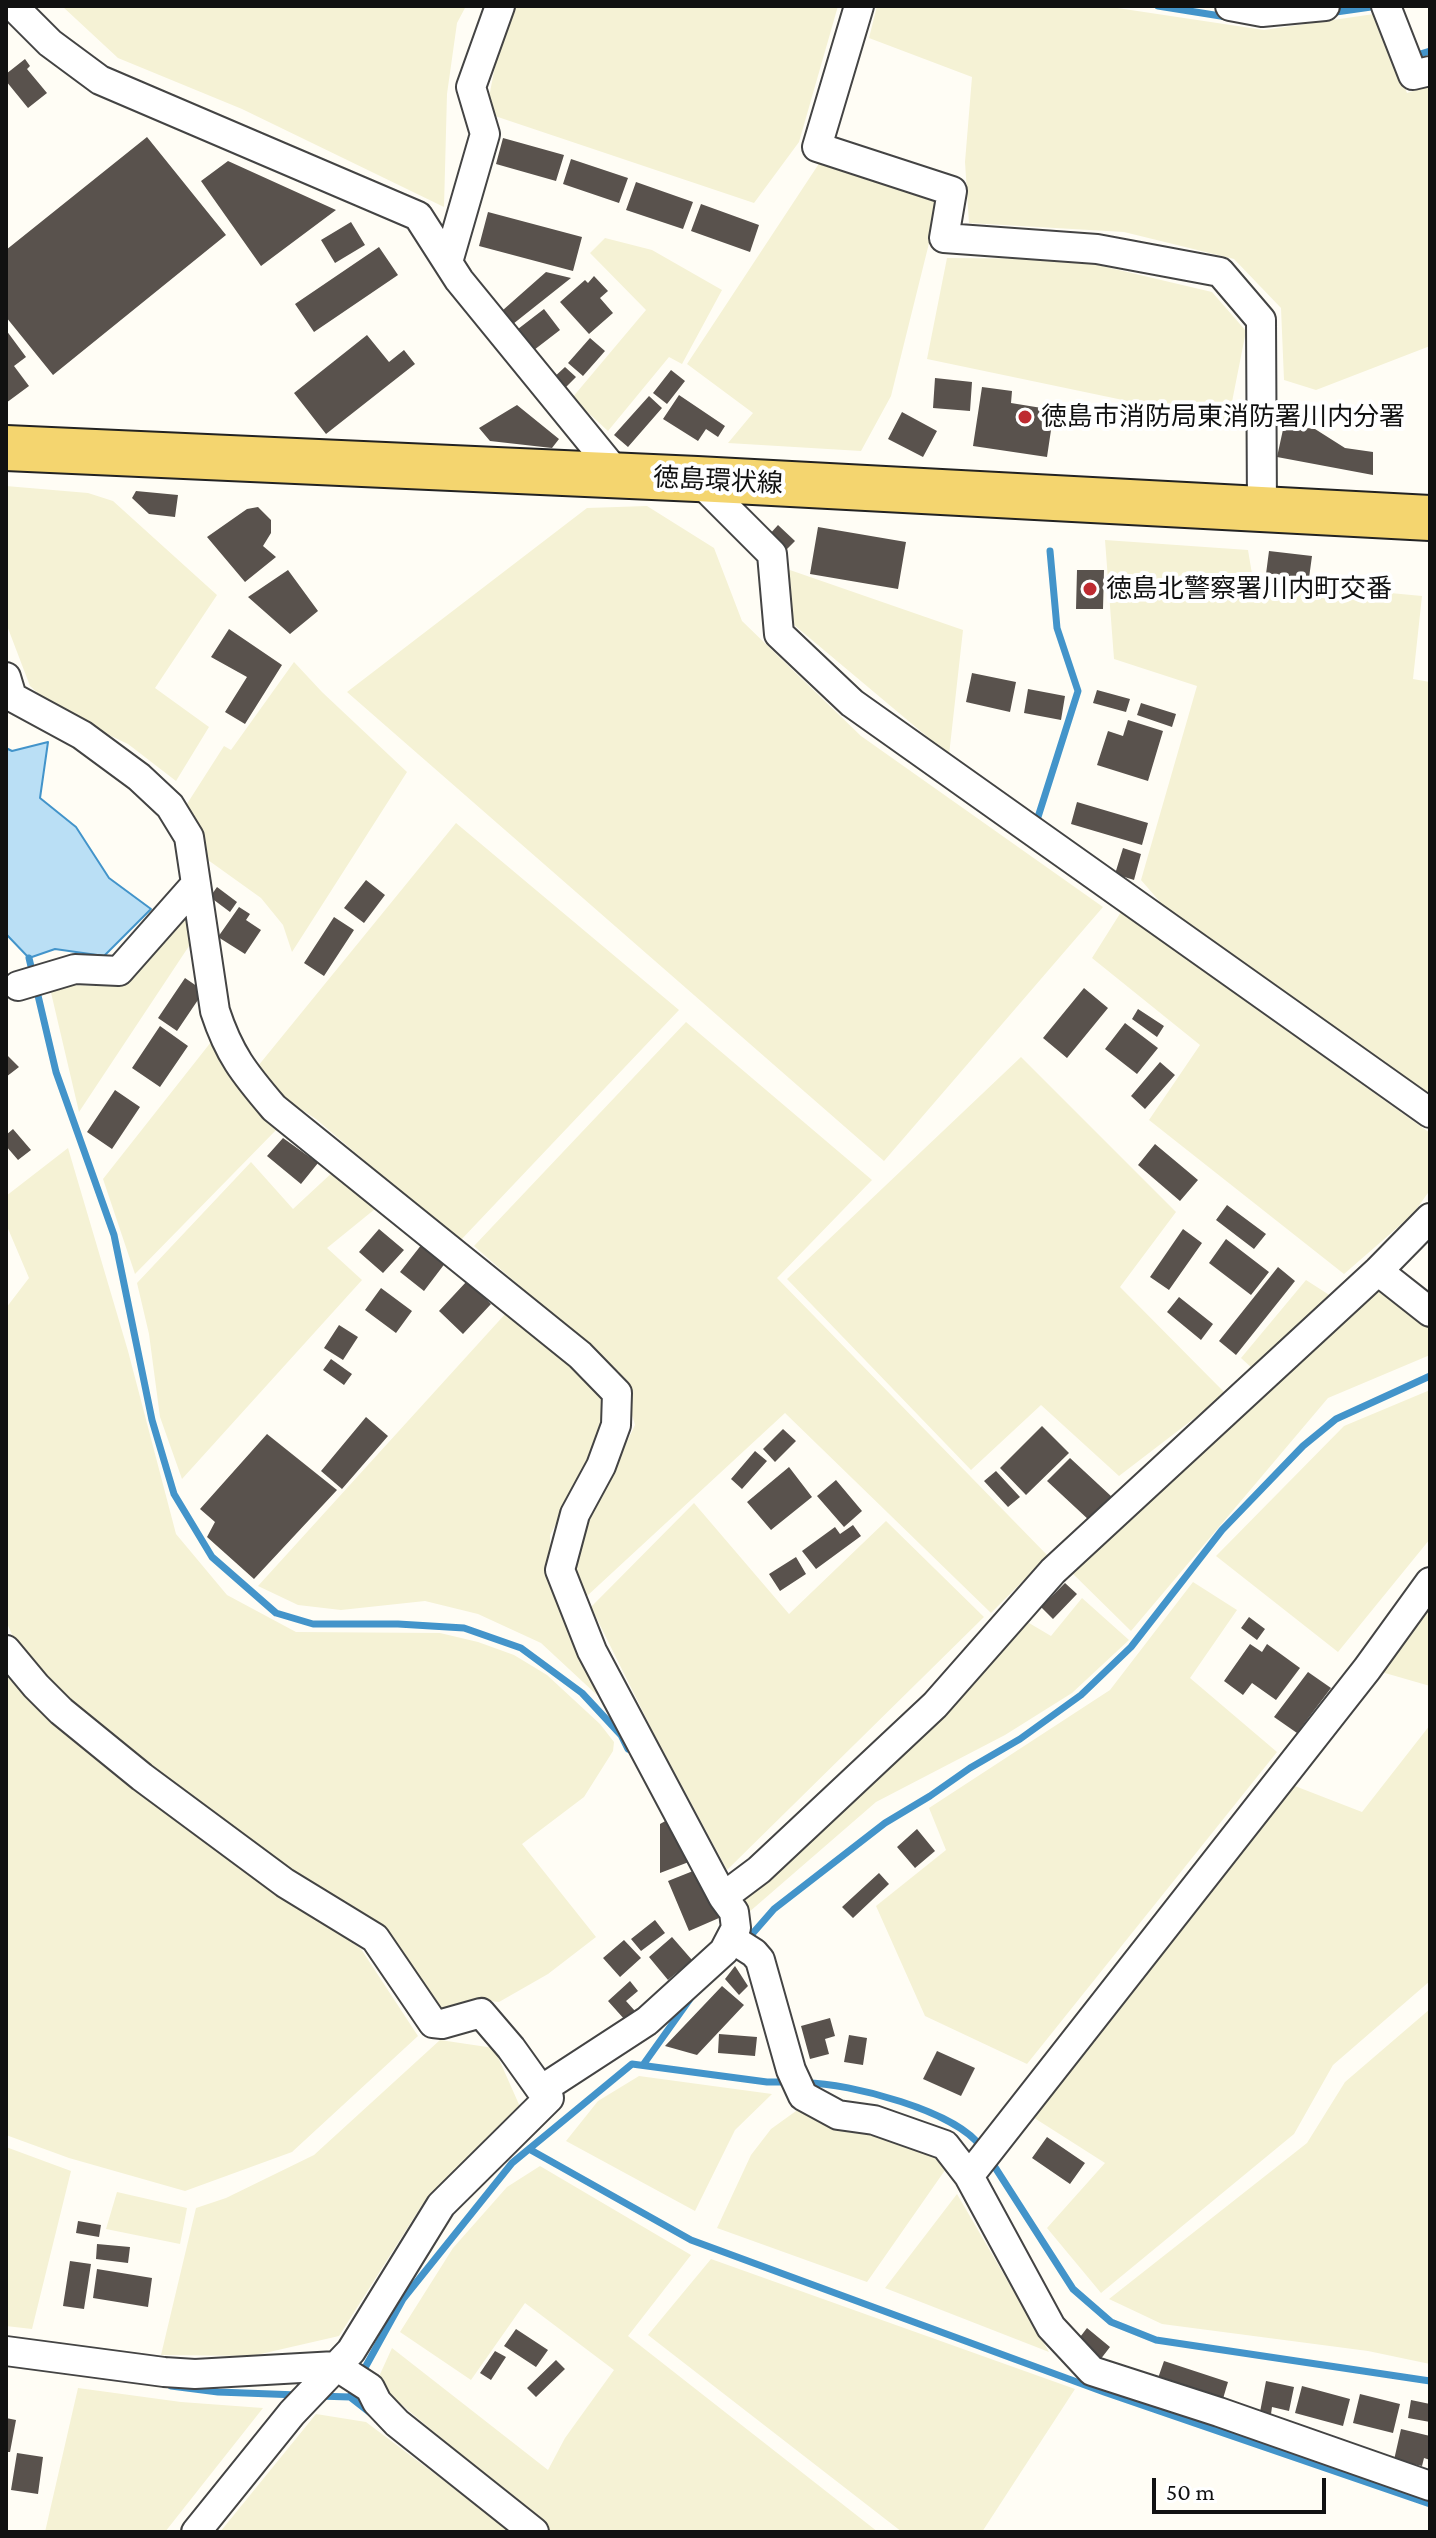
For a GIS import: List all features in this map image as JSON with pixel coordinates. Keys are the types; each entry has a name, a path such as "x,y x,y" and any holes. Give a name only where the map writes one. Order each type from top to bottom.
{"main road":[{"name":"徳島環状線","path":"6,448 697,479 1430,518"}],"street":[{"path":"13,6 50,43 100,80 418,216 459,280 619,476"},
{"path":"448,262 485,134 471,87 500,6"},
{"path":"859,6 817,147 952,191 944,238 1097,249 1220,272 1261,320 1262,509"},
{"path":"1230,6 1262,12 1325,6"},
{"path":"1386,6 1413,75 1430,71"},
{"path":"697,479 772,554 779,634 852,703 1430,1113"},
{"path":"8,692 82,735 139,777 170,806 189,837 215,1011 224,1038 239,1067 274,1108 580,1355 617,1393 616,1425 601,1466 575,1514 560,1570 592,1651 723,1897 734,1912 741,1945 760,1960 803,2096 838,2115 874,2120 980,2161 1051,2327 1092,2371 1430,2486"},
{"path":"18,986 75,969 119,971 195,885"},
{"path":"723,1897 759,1870 935,1705 1053,1571 1378,1271 1430,1218"},
{"path":"1378,1271 1430,1312"},
{"path":"980,2161 1367,1669 1430,1582"},
{"path":"6,1650 61,1711 142,1777 285,1883 375,1938 433,2023 442,2024 481,2013 549,2098 441,2205 351,2351 335,2383 196,2532"},
{"path":"541,2090 647,2021 724,1951 741,1945"},
{"path":"6,2351 195,2374 335,2383 377,2402 397,2423 534,2532"}],"shaded area":[{"path":"62,6 466,6 457,23 447,94 444,207 242,109 118,58"},
{"path":"512,6 838,6 799,142 754,203 486,113"},
{"path":"877,6 1104,6 1264,30 1374,14 1407,93 1430,86 1430,346 1316,390 1284,380 1281,308 1234,259 1124,232 969,223 965,162 972,77 869,38"},
{"path":"822,159 941,195 891,396 861,451 728,443 753,413 687,364"},
{"path":"605,238 652,250 722,290 682,364 669,357 608,431 572,398 646,310 590,253"},
{"path":"947,258 1072,259 1212,292 1246,331 1228,422 927,359"},
{"path":"6,486 88,493 113,501 217,595 155,688 209,727 176,781 128,744 56,710 30,686 6,623"},
{"path":"647,506 714,548 742,621 861,736 1103,907 884,1161 347,692 587,508"},
{"path":"1105,540 1248,550 1253,580 1422,596 1413,679 1430,682 1430,1099 1168,911 1141,880 1197,686 1114,659"},
{"path":"787,569 963,630 949,755 781,614"},
{"path":"294,662 407,772 292,952 283,925 261,898 208,860 185,807 224,746 231,750"},
{"path":"456,823 679,1010 459,1242 316,1119 287,1100 258,1066"},
{"path":"188,903 195,937 79,1112 49,984 95,986 132,971"},
{"path":"1121,912 1430,1133 1430,1190 1413,1214 1344,1274 1149,1120 1200,1045 1092,958"},
{"path":"686,1022 872,1180 777,1278 1048,1556 991,1613 785,1413 587,1596 571,1558 635,1425 620,1374 474,1246"},
{"path":"211,1042 236,1081 280,1126 135,1274 103,1179"},
{"path":"1021,1057 1176,1212 1120,1287 1226,1394 1119,1476 1041,1405 971,1470 787,1279"},
{"path":"68,1148 128,1351 176,1534 227,1595 296,1632 440,1633 514,1655 547,1675 600,1724 614,1742 613,1751 584,1797 522,1844 596,1937 548,1974 499,2002 479,2000 451,2010 437,2008 318,1892 196,1805 52,1689 14,1639 6,1621 6,1308 29,1278 6,1224 6,1196"},
{"path":"251,1162 293,1209 335,1170 375,1209 327,1248 362,1280 182,1479 160,1417 149,1334 137,1283"},
{"path":"1306,1280 1334,1298 1254,1370 1241,1358"},
{"path":"1378,1282 1430,1329 1430,1355 1328,1398 1131,1631 1069,1570"},
{"path":"507,1312 601,1389 607,1429 550,1535 550,1580 608,1696 597,1695 541,1643 478,1614 425,1601 341,1610 298,1605 258,1586"},
{"path":"1430,1390 1430,1539 1338,1652 1216,1556 1344,1426"},
{"path":"694,1503 789,1614 886,1521 984,1617 727,1870 591,1607"},
{"path":"1193,1582 1237,1610 1190,1678 1277,1752 1027,2064 925,2016 876,1906 946,1850 929,1808 1110,1690"},
{"path":"1082,1598 1129,1640 1072,1693 1005,1735 876,1802 748,1913 734,1899 1024,1620 1051,1636"},
{"path":"1430,1602 1430,1686 1378,1671"},
{"path":"6,1663 199,1834 361,1949 418,2036 292,2152 185,2191 69,2158 6,2135"},
{"path":"1430,1725 1430,1981 1333,2065 1294,2134 1101,2293 1047,2228 1105,2163 1028,2114 1282,1781 1362,1812"},
{"path":"1430,2009 1430,2364 1368,2351 1162,2324 1109,2299 1307,2143 1345,2082"},
{"path":"440,2040 494,2048 521,2109 422,2205 339,2336 252,2356 161,2355 196,2208 226,2198 314,2155"},
{"path":"639,2076 772,2094 735,2130 695,2211 566,2141 598,2101"},
{"path":"803,2106 929,2144 950,2163 867,2282 717,2228 751,2155 771,2129"},
{"path":"6,2147 71,2171 32,2329 6,2326"},
{"path":"540,2166 691,2255 628,2336 878,2532 552,2532 376,2383 392,2348 548,2470 565,2438 614,2370 525,2303 471,2380 400,2332 453,2248 507,2187"},
{"path":"117,2192 187,2208 180,2244 106,2229"},
{"path":"957,2194 1049,2352 885,2288"},
{"path":"711,2259 1075,2389 982,2532 902,2532 648,2335"},
{"path":"78,2388 181,2402 263,2408 165,2532 45,2532"},
{"path":"316,2414 366,2422 512,2532 220,2532"}],"water":[{"path":"48,742 40,798 76,827 109,878 151,909 104,956 55,949 29,958 6,934 6,748 12,751"}],"building":[{"path":"25,59 30,66 27,69 47,93 28,108 6,81 6,74"},
{"path":"147,137 226,235 53,375 6,317 6,250"},
{"path":"503,138 564,155 556,181 496,164"},
{"path":"571,159 628,178 619,203 563,184"},
{"path":"228,161 336,210 261,266 201,181"},
{"path":"636,182 693,202 683,229 626,210"},
{"path":"701,204 759,225 750,252 691,231"},
{"path":"488,212 582,237 573,271 479,246"},
{"path":"351,222 365,245 335,263 321,240"},
{"path":"379,247 398,275 314,332 295,304"},
{"path":"546,272 571,278 513,324 503,310"},
{"path":"594,276 608,291 600,298 613,313 589,334 560,302"},
{"path":"544,309 560,330 534,350 518,329"},
{"path":"6,330 26,357 14,366 29,386 6,403"},
{"path":"367,335 389,362 404,350 415,364 326,434 294,393"},
{"path":"590,338 605,351 583,376 568,363"},
{"path":"565,367 576,377 562,391 551,380"},
{"path":"671,370 685,381 667,404 653,393"},
{"path":"935,378 972,382 970,411 933,408"},
{"path":"982,387 1012,391 1011,403 1054,410 1047,457 973,446"},
{"path":"679,395 725,426 718,437 706,429 698,441 663,419"},
{"path":"649,396 662,408 628,447 614,435"},
{"path":"517,405 559,439 552,448 490,441 479,428"},
{"path":"902,412 937,431 923,457 888,439"},
{"path":"1284,425 1315,429 1345,448 1373,452 1373,475 1277,457"},
{"path":"136,491 178,495 175,517 149,514 132,498"},
{"path":"258,507 271,520 271,533 263,546 276,557 245,582 207,537 247,509"},
{"path":"778,525 795,541 785,551 769,535"},
{"path":"818,527 906,542 898,589 810,574"},
{"path":"1269,551 1312,556 1309,578 1266,574"},
{"path":"288,570 318,611 290,634 248,597"},
{"name":"徳島北警察署川内町交番","path":"1077,570 1104,570 1103,609 1076,609"},
{"path":"229,629 282,665 245,724 225,712 247,677 211,657"},
{"path":"972,673 1016,682 1010,712 966,702"},
{"path":"1028,689 1065,696 1061,720 1024,713"},
{"path":"1097,690 1130,699 1126,712 1093,703"},
{"path":"1141,703 1176,714 1172,727 1137,715"},
{"path":"1128,720 1163,731 1148,781 1097,765 1108,731 1123,736"},
{"path":"1077,802 1148,823 1142,845 1071,824"},
{"path":"1123,848 1141,854 1134,880 1115,874"},
{"path":"366,880 385,895 364,923 344,908"},
{"path":"217,887 237,902 230,912 210,897"},
{"path":"239,907 250,914 246,920 261,930 245,954 218,937"},
{"path":"334,917 354,930 324,976 304,963"},
{"path":"185,978 204,991 177,1031 158,1018"},
{"path":"1084,988 1108,1008 1067,1058 1043,1038"},
{"path":"1138,1009 1164,1026 1157,1037 1132,1019"},
{"path":"1125,1023 1158,1048 1137,1074 1105,1049"},
{"path":"160,1026 188,1046 160,1087 132,1068"},
{"path":"6,1054 19,1067 6,1077"},
{"path":"1160,1062 1175,1075 1145,1109 1131,1096"},
{"path":"115,1090 140,1107 112,1149 87,1132"},
{"path":"13,1129 31,1150 18,1160 6,1146 6,1135"},
{"path":"283,1138 318,1163 301,1184 267,1156"},
{"path":"1155,1144 1198,1180 1180,1201 1138,1165"},
{"path":"1227,1205 1266,1234 1254,1249 1216,1220"},
{"path":"379,1229 404,1250 383,1273 359,1252"},
{"path":"1183,1229 1202,1243 1169,1290 1150,1277"},
{"path":"1226,1239 1269,1272 1251,1295 1209,1263"},
{"path":"422,1244 446,1262 424,1291 400,1272"},
{"path":"1278,1267 1295,1281 1236,1355 1219,1341"},
{"path":"467,1281 491,1304 463,1334 439,1311"},
{"path":"381,1288 412,1311 396,1333 365,1310"},
{"path":"1179,1297 1213,1324 1201,1340 1167,1312"},
{"path":"339,1325 358,1337 343,1360 324,1348"},
{"path":"331,1359 352,1374 344,1385 323,1370"},
{"path":"366,1417 388,1436 342,1489 321,1471"},
{"path":"1042,1426 1069,1453 1026,1495 1000,1468"},
{"path":"783,1429 796,1441 775,1462 763,1449"},
{"path":"267,1434 337,1490 254,1579 207,1537 215,1522 200,1509"},
{"path":"755,1451 767,1461 742,1489 731,1479"},
{"path":"1070,1458 1112,1497 1090,1521 1047,1481"},
{"path":"789,1467 812,1497 771,1530 747,1502"},
{"path":"996,1471 1020,1497 1008,1507 984,1481"},
{"path":"836,1480 862,1511 844,1527 817,1496"},
{"path":"853,1525 861,1536 816,1569 802,1551 835,1527 840,1534"},
{"path":"796,1557 806,1574 780,1591 769,1574"},
{"path":"1065,1583 1077,1594 1053,1619 1041,1607"},
{"path":"1249,1617 1265,1629 1257,1640 1241,1628"},
{"path":"1250,1644 1262,1652 1267,1644 1300,1668 1276,1700 1252,1683 1243,1695 1224,1681"},
{"path":"1308,1672 1331,1688 1297,1733 1274,1717"},
{"path":"669,1819 694,1860 660,1873 660,1824"},
{"path":"917,1829 935,1851 915,1868 897,1847"},
{"path":"698,1869 719,1918 689,1931 668,1881"},
{"path":"879,1873 889,1884 853,1918 842,1907"},
{"path":"655,1920 665,1933 641,1951 631,1939"},
{"path":"672,1937 692,1960 668,1980 649,1957"},
{"path":"624,1940 641,1958 620,1977 603,1958"},
{"path":"735,1966 748,1986 739,1995 725,1979"},
{"path":"630,1981 638,1991 626,2001 635,2011 625,2020 608,2001"},
{"path":"722,1986 744,2005 697,2055 665,2046"},
{"path":"830,2018 835,2036 825,2039 829,2054 810,2059 801,2026"},
{"path":"719,2034 757,2037 755,2056 718,2053"},
{"path":"849,2035 867,2038 863,2065 844,2062"},
{"path":"937,2051 975,2068 961,2096 923,2079"},
{"path":"1047,2137 1085,2163 1070,2184 1032,2158"},
{"path":"78,2221 101,2225 99,2237 76,2233"},
{"path":"97,2244 130,2247 128,2263 96,2259"},
{"path":"70,2261 91,2264 84,2309 63,2306"},
{"path":"97,2269 152,2278 148,2307 93,2298"},
{"path":"1087,2328 1110,2347 1100,2360 1077,2341"},
{"path":"516,2329 548,2350 536,2367 504,2346"},
{"path":"495,2351 506,2357 491,2380 480,2373"},
{"path":"556,2360 565,2369 536,2397 527,2388"},
{"path":"1164,2361 1228,2382 1222,2402 1157,2381"},
{"path":"1266,2381 1294,2387 1289,2411 1272,2407 1271,2414 1260,2412"},
{"path":"1302,2386 1350,2399 1343,2426 1295,2413"},
{"path":"1360,2394 1400,2404 1393,2433 1353,2423"},
{"path":"1411,2400 1430,2404 1430,2422 1408,2418"},
{"path":"6,2418 16,2420 10,2452 6,2452"},
{"path":"1401,2429 1430,2436 1430,2460 1424,2458 1422,2466 1394,2460"},
{"path":"17,2453 43,2457 38,2494 11,2490"}],"waterway":[{"path":"1158,6 1233,18"},
{"path":"1329,13 1378,6"},
{"path":"1416,51 1417,55 1430,51"},
{"path":"1038,817 1078,691 1057,628 1050,551"},
{"path":"29,958 33,975"},
{"path":"36,987 56,1072 114,1235 152,1420 174,1494 212,1557 276,1613 313,1624 464,1628 521,1648 582,1693 621,1735 628,1749"},
{"path":"746,1941 774,1909 885,1823 1020,1739 1081,1695 1131,1647 1222,1530 1303,1446 1336,1419 1430,1376"},
{"path":"643,2065 690,1999"},
{"path":"361,2375 403,2299 512,2163 632,2064 767,2082 790,2082"},
{"path":"806,2083 874,2094 926,2111 950,2122 981,2147"},
{"path":"529,2149 691,2240 1104,2392 1430,2504"},
{"path":"991,2161 1073,2289 1111,2322 1156,2340 1430,2381"},
{"path":"171,2386 218,2392 298,2395"},
{"path":"318,2396 350,2397 355,2386"},
{"path":"350,2397 373,2415"}],"place":[{"name":"徳島市消防局東消防署川内分署","path":"1025,417"},
{"name":"徳島北警察署川内町交番","path":"1090,589"}]}
